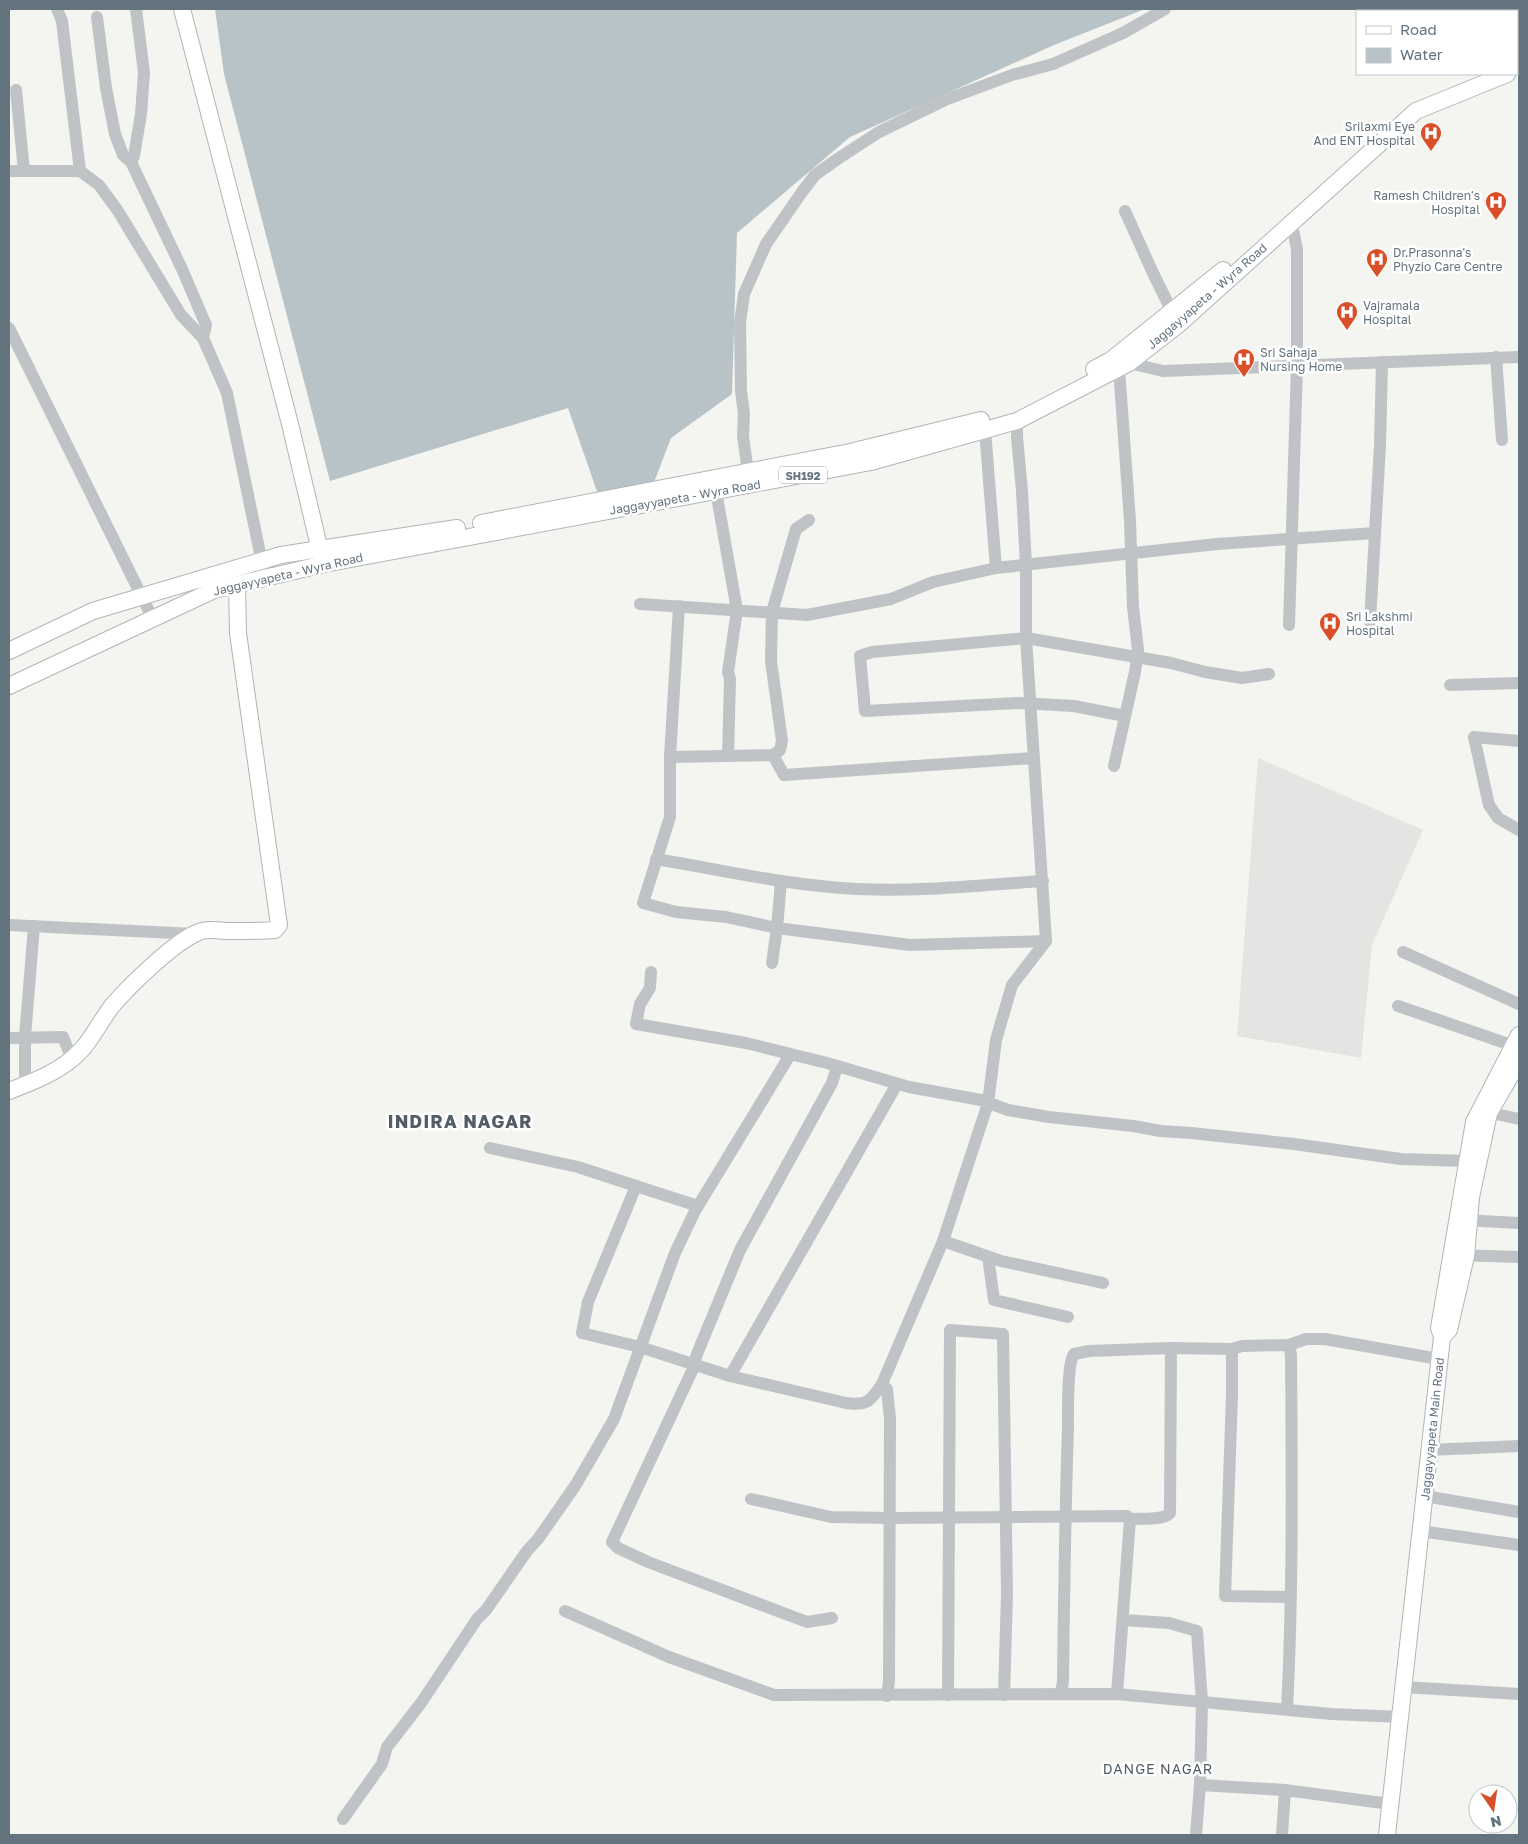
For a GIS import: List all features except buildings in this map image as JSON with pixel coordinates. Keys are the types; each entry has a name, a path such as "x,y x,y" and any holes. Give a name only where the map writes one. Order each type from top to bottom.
{"main road":[{"path":"182,9 290,424 322,556"},
{"name":"SH192","path":"9,651 93,611 281,555 322,556 447,530 749,478 1013,413 1111,360 1175,318 1196,293 1409,107 1482,75"},
{"name":"Jaggayyapeta - Wyra Road","path":"9,686 214,590 265,578 322,556 716,491 749,478 871,462 1018,421 1124,366 1175,318 1290,224 1416,111 1505,75"},
{"path":"9,1091 25,1085 72,1059 83,1049 112,1006 139,977 181,942 195,934 209,930 276,930 279,925 238,633 237,584"},
{"path":"1463,1220 1471,1197 1485,1112 1517,1047"},
{"path":"1463,1220 1467,1161 1474,1122 1485,1112"},
{"name":"Jaggayyapeta Main Road","path":"1387,1835 1439,1359 1442,1337 1449,1330 1463,1220"}],"street":[{"path":"57,9 62,21 80,171"},
{"path":"131,162 134,156 141,114 144,73 136,9"},
{"path":"749,478 743,436 744,414 741,391 740,323 744,294 766,244 815,175 879,132 945,100 1012,75 1052,64 1123,33 1165,9"},
{"path":"97,17 106,88 115,134 123,155 131,162 182,269 206,325 204,338"},
{"path":"16,90 24,172"},
{"path":"9,170 24,172 80,171 98,185 118,211 181,315 204,338 227,393 265,578"},
{"path":"1125,211 1175,318"},
{"path":"1289,626 1297,365 1297,250 1290,224"},
{"path":"9,328 153,619"},
{"path":"1114,766 1138,650 1131,553 1124,366 1163,371 1519,357"},
{"path":"1496,358 1502,440"},
{"path":"1370,622 1380,445 1382,362"},
{"path":"636,1186 588,1302 582,1333 640,1347 730,1376 846,1403 860,1405 870,1401 882,1384 943,1241 988,1103 996,1040 1012,985 1046,941 1026,638 1026,565 1017,438 1018,421"},
{"path":"985,430 996,568"},
{"path":"716,491 737,610 728,672 730,679 728,756"},
{"path":"670,757 773,755 780,750 782,741 771,661 772,612 796,529 808,520"},
{"path":"640,604 807,615 891,598 933,582 996,568 1131,553 1374,533"},
{"path":"679,606 670,757 670,817 643,903 676,912 726,917 777,928 910,945 1046,941"},
{"path":"1125,716 1074,706 1031,703 864,711 860,656 872,652 1026,638 1170,663 1205,672 1242,678 1269,674"},
{"path":"1450,685 1519,683"},
{"path":"1519,741 1474,737 1489,805 1498,818 1519,830"},
{"path":"773,755 784,775 1034,758"},
{"path":"656,859 781,881 857,889 899,890 1043,881"},
{"path":"772,963 781,881"},
{"path":"9,925 195,934"},
{"path":"25,1085 25,1037 34,926"},
{"path":"1403,952 1519,1004"},
{"path":"651,972 650,988 640,1004 636,1024 746,1043 827,1063 897,1084 988,1103 1008,1110 1049,1117 1161,1131 1285,1143 1401,1159 1467,1161"},
{"path":"1398,1006 1517,1047"},
{"path":"9,1038 63,1037 72,1059"},
{"path":"342,1819 382,1764 387,1747 420,1703 477,1618 486,1610 575,1486 614,1419 675,1252 698,1206 790,1055"},
{"path":"832,1618 807,1622 648,1562 618,1548 612,1542 694,1363 740,1250 832,1082 838,1067"},
{"path":"730,1376 897,1084"},
{"path":"1485,1112 1519,1119"},
{"path":"490,1148 578,1168 698,1206"},
{"path":"1463,1220 1519,1223"},
{"path":"943,1241 988,1257 1103,1283"},
{"path":"1459,1255 1519,1257"},
{"path":"988,1257 994,1300 1068,1317"},
{"path":"948,1696 950,1330 1002,1334 1007,1594 1004,1695"},
{"path":"1060,1694 1063,1681 1064,1515 1072,1358 1074,1354 1089,1351 1171,1348 1232,1349 1242,1346 1289,1345 1306,1339 1325,1339 1439,1359"},
{"path":"1287,1709 1290,1637 1292,1462 1291,1355 1289,1345"},
{"path":"751,1499 830,1517 890,1518 1064,1515 1127,1516 1130,1519 1162,1518 1170,1513 1171,1348"},
{"path":"1232,1349 1225,1596 1290,1597"},
{"path":"882,1384 887,1389 890,1419 889,1681 887,1696"},
{"path":"1429,1450 1519,1446"},
{"path":"1424,1496 1519,1512"},
{"path":"1117,1694 1130,1519"},
{"path":"1420,1531 1519,1545"},
{"path":"565,1611 669,1657 774,1695 948,1696 1117,1694 1331,1714 1400,1717"},
{"path":"1123,1620 1170,1623 1198,1631 1202,1702 1200,1785 1196,1835"},
{"path":"1403,1687 1519,1694"},
{"path":"1200,1785 1285,1790 1390,1804"},
{"path":"1282,1835 1285,1790"}],"shaded area":[{"path":"1258,758 1423,830 1372,945 1361,1058 1237,1036"}],"water":[{"path":"215,9 1145,9 1054,45 850,137 737,233 732,394 671,438 651,490 600,500 568,408 330,481 224,74"}],"place":[{"name":"Srilaxmi Eye And ENT Hospital","path":"1431,152"},
{"name":"Ramesh Children's Hospital","path":"1496,221"},
{"name":"Dr.Prasonna's Phyzio Care Centre","path":"1377,278"},
{"name":"Vajramala Hospital","path":"1347,331"},
{"name":"Sri Sahaja Nursing Home","path":"1244,378"},
{"name":"Sri Lakshmi Hospital","path":"1330,642"}],"district":[{"name":"INDIRA NAGAR","path":"460,1121"},
{"name":"DANGE NAGAR","path":"1158,1768"}]}
